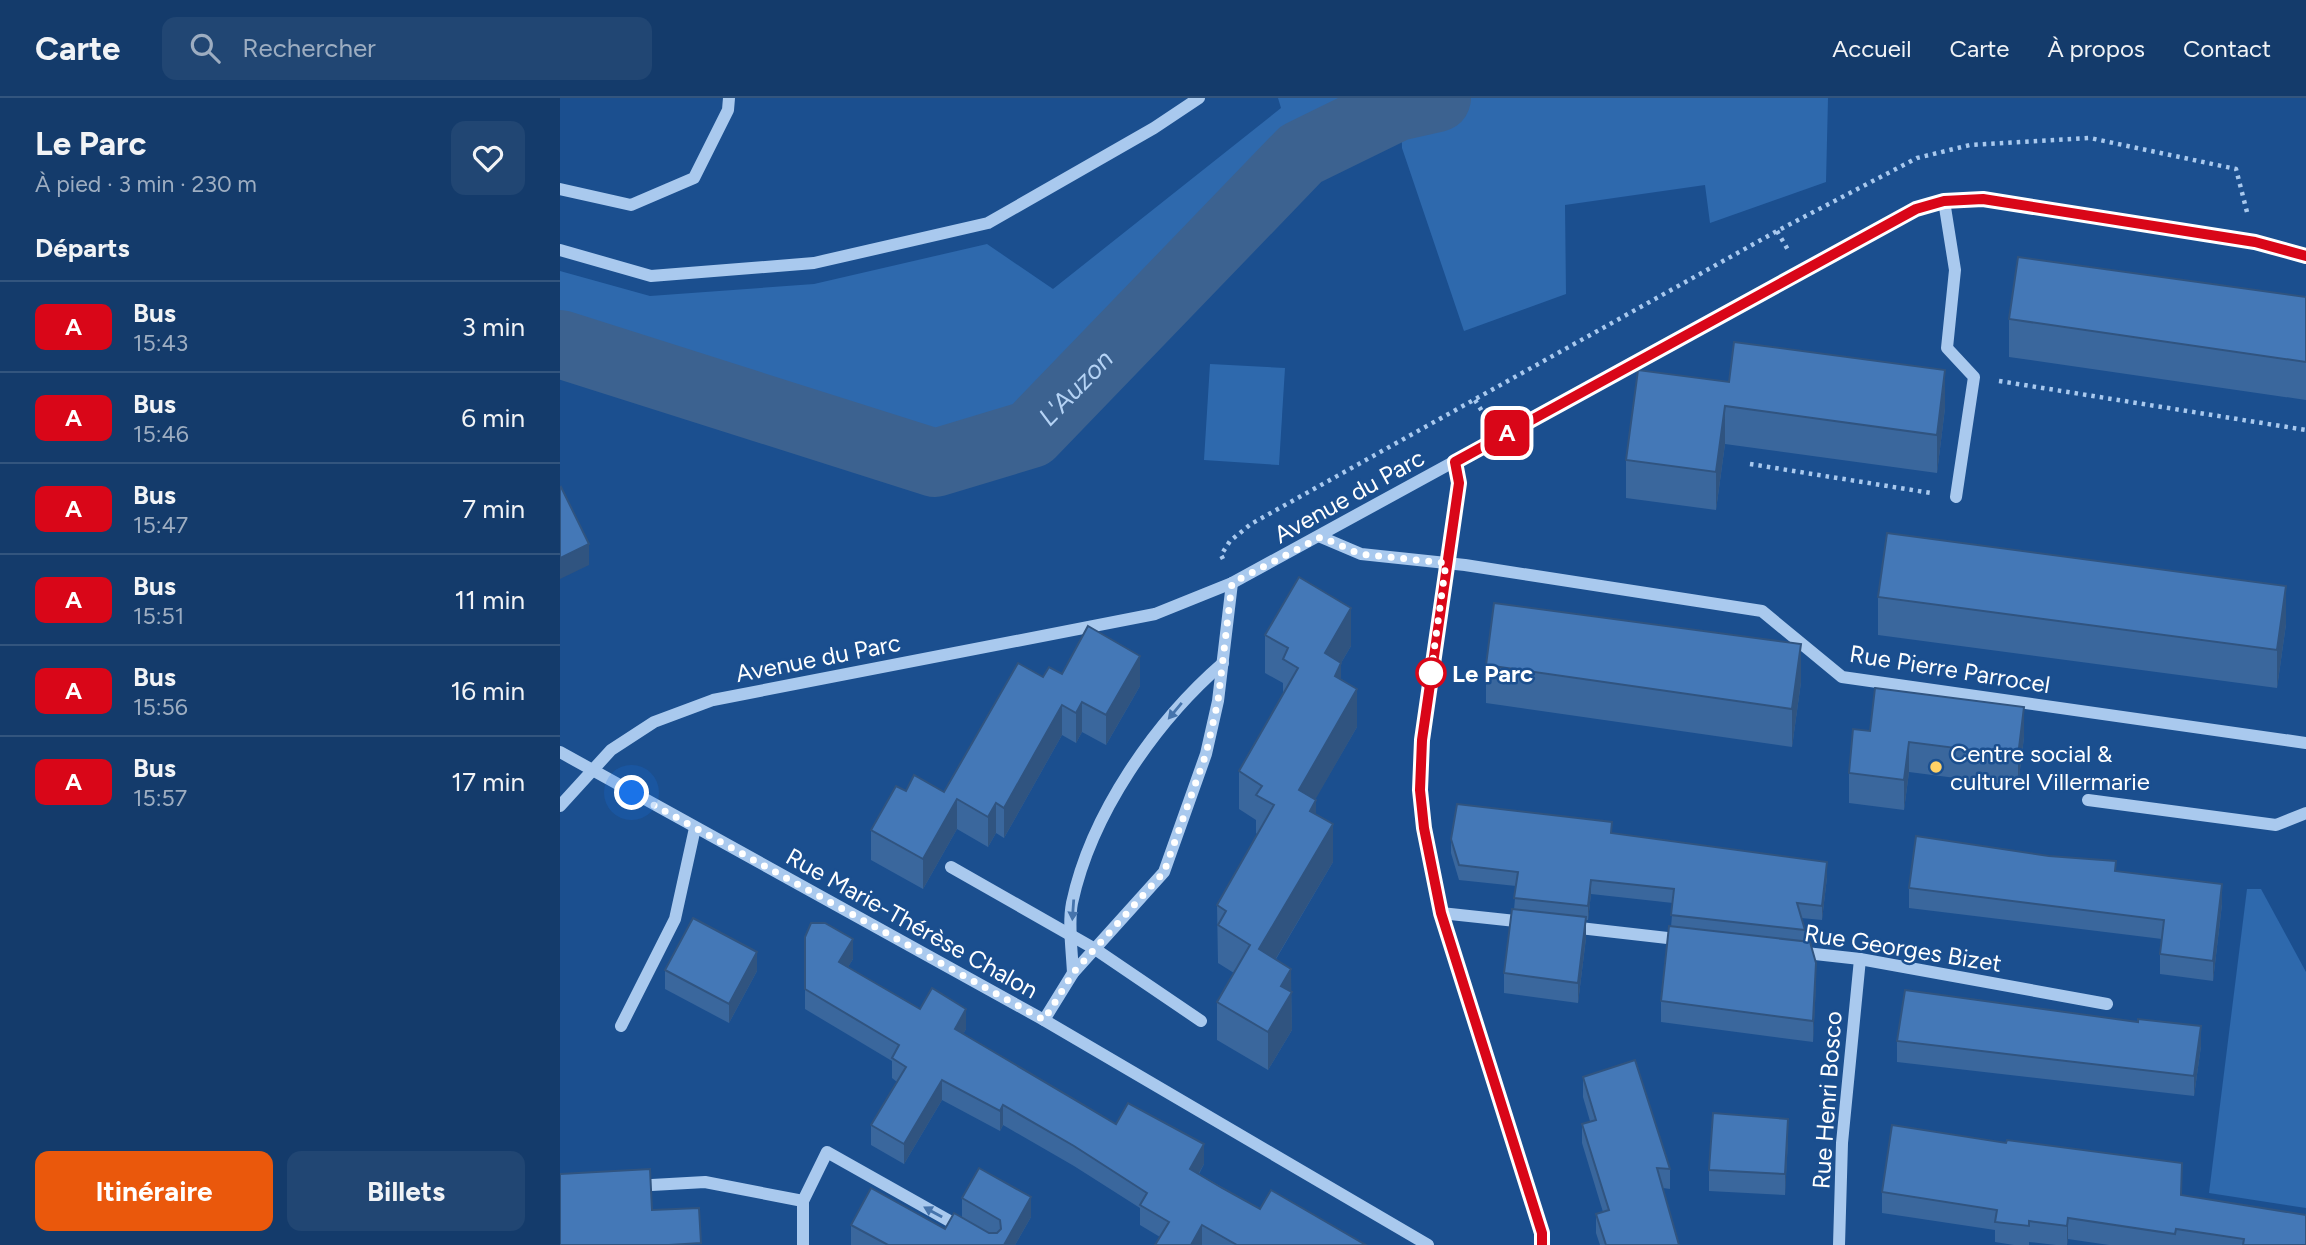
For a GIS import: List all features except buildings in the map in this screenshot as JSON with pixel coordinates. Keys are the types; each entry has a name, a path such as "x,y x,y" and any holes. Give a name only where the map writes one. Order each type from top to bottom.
{"street":[{"path":"560,189 631,205 695,178 729,110 729,98"},
{"path":"560,250 651,276 814,263 988,223 1154,128 1199,98"},
{"name":"Avenue du Parc","path":"560,806 611,750 654,722 713,699 1155,614 1232,583 1321,537 1916,209 1944,201 1983,199 2255,242 2306,256"},
{"path":"1944,201 1955,270 1947,348 1973,377 1956,497"},
{"path":"1455,462 1459,483 1422,740 1420,790 1424,828 1441,913 1542,1233 1542,1245"},
{"name":"Rue Pierre Parrocel","path":"1321,537 1360,554 1446,563 1762,611 1842,677 2306,743"},
{"path":"1044,1020 1073,973 1164,872 1206,754 1223,663 1232,583"},
{"path":"1073,973 1072,905 1096,828 1155,734 1194,688 1223,663"},
{"name":"Rue Marie-Thérèse Chalon","path":"560,752 1044,1020 1428,1245"},
{"path":"2088,800 2276,825 2306,813"},
{"path":"621,1026 675,919 695,828"},
{"path":"951,867 1095,949 1201,1021"},
{"path":"1441,913 1535,923"},
{"path":"1562,926 1697,941"},
{"name":"Rue Georges Bizet","path":"1779,950 1860,959 2107,1004"},
{"name":"Rue Henri Bosco","path":"1839,1245 1842,1143 1860,959"},
{"path":"803,1245 803,1201 827,1152 969,1232"},
{"path":"626,1186 705,1182 803,1201"}],"path":[{"path":"1973,377 2306,430"},
{"path":"1750,464 1956,497"}],"shaded area":[{"path":"1278,98 1396,98 1297,141 1022,421 935,451 560,334 560,271 650,296 814,284 987,244 1053,289 1281,108"},
{"path":"1401,98 1828,98 1826,182 1710,223 1705,185 1565,205 1566,294 1464,331 1402,148"},
{"path":"1210,364 1285,368 1279,465 1204,460"},
{"path":"2247,889 2261,889 2306,972 2306,1208 2209,1193"}],"waterway":[{"name":"L'Auzon","path":"560,344 935,463 1031,434 1301,154 1397,107 1437,98"}],"bus line":[{"name":"A","path":"1542,1245 1542,1233 1441,913 1424,828 1420,790 1422,740 1459,483 1455,462 1916,209 1944,201 1983,199 2255,242 2306,256"}],"place":[{"name":"Le Parc","path":"1431,673"},
{"name":"Centre social & culturel Villermarie","path":"1936,767"}],"route":[{"path":"632,793 1044,1020 1073,973 1164,872 1206,754 1218,701 1232,583 1321,537 1360,554 1446,563 1431,673"}]}
